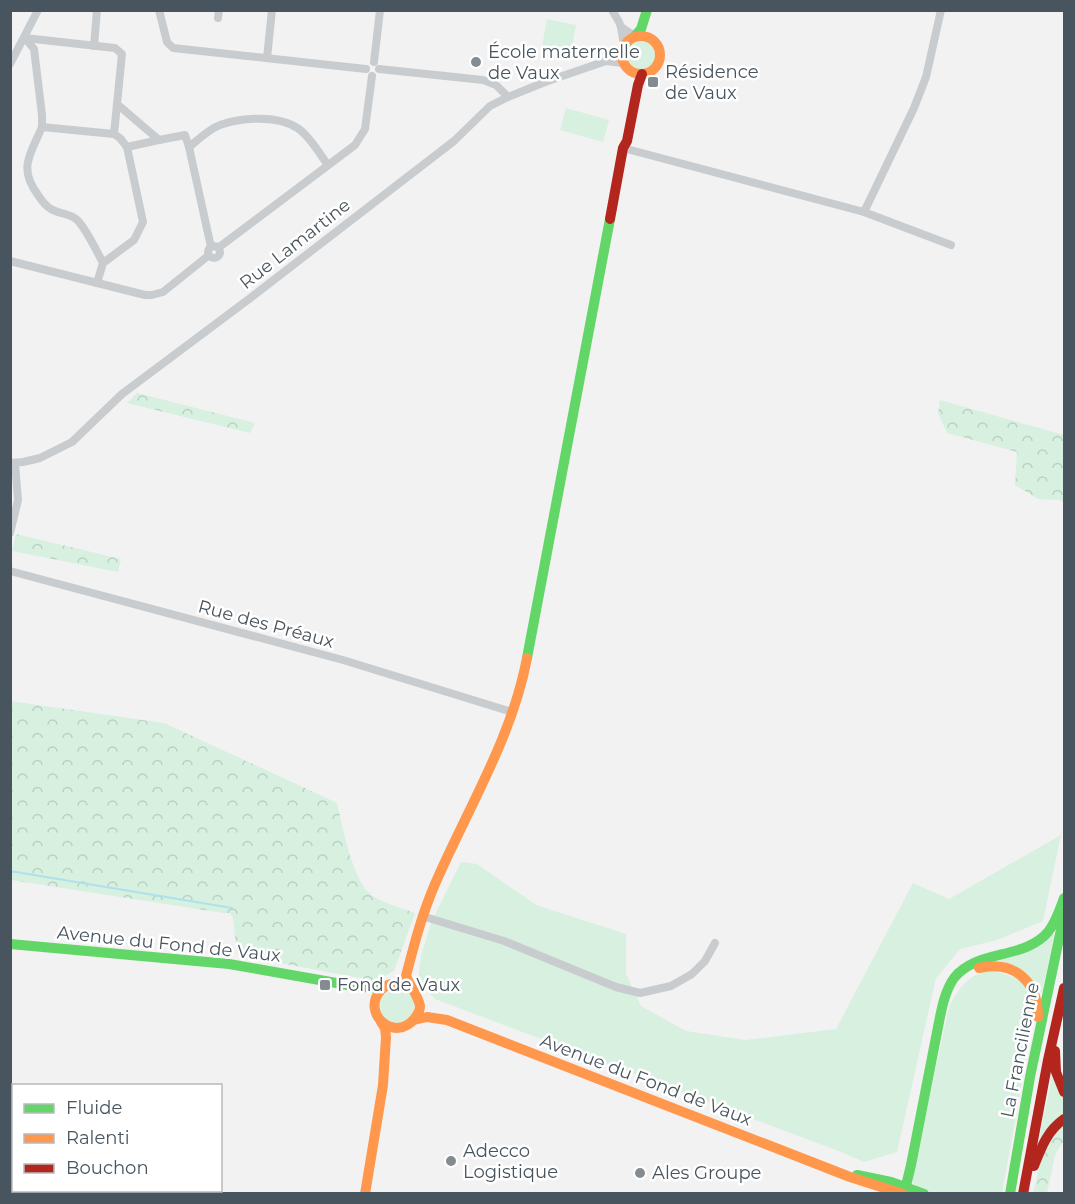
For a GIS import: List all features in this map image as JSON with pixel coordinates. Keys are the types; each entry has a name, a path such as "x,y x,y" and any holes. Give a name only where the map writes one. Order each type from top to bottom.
{"main road":[{"path":"623,148 621,139 631,82 623,48 641,28 647,11"},
{"path":"647,11 649,37"},
{"path":"626,67 635,74 649,73 655,69 660,57 658,46 649,37 635,36"},
{"path":"383,1085 386,1038 385,1028 375,1012 377,995 394,980 399,972 436,882 494,758 525,670 623,148 627,141 642,74"},
{"path":"905,1191 943,1005 951,983 956,976 980,960 1028,947 1043,938 1053,926 1065,898"},
{"name":"La Francilienne","path":"1010,1194 1030,1077 1065,913"},
{"path":"381,1022 388,1027 408,1026 419,1009 419,1000 411,988 407,974 420,920"},
{"name":"Avenue du Fond de Vaux","path":"10,944 229,964 359,987 386,986"},
{"path":"943,1005 957,983 974,969 984,966 1005,966 1021,974 1033,989 1038,1005 1030,1077"},
{"path":"386,986 401,983 411,988"},
{"path":"359,987 370,993 375,1002"},
{"name":"La Francilienne","path":"1024,1194 1048,1060 1065,988"},
{"name":"Avenue du Fond de Vaux","path":"419,1000 447,1020 833,1170 876,1177 905,1191 924,1194"},
{"name":"Avenue du Fond de Vaux","path":"414,1020 429,1017 447,1020"},
{"path":"1056,1026 1056,1069 1059,1082 1065,1092"},
{"path":"365,1194 383,1085 393,1040 400,1028"},
{"path":"1024,1194 1045,1141 1053,1128 1065,1119"}],"street":[{"path":"10,64 38,10"},
{"path":"94,46 97,10"},
{"path":"159,10 167,42 172,48 366,69 372,76"},
{"path":"267,58 272,10"},
{"path":"10,261 145,296 163,291 208,256 207,252 355,145 366,123 372,76 376,75 380,10"},
{"path":"612,10 621,27 623,48"},
{"path":"864,212 914,108 926,77 941,10"},
{"path":"621,27 635,36"},
{"path":"25,38 115,48 122,54 114,134"},
{"path":"25,38 34,49 42,115 42,127 28,161 29,180 45,205 71,216 80,223 103,262"},
{"name":"Rue Lamartine","path":"13,464 40,458 72,442 122,394 454,141 490,106 508,97 606,61 623,48"},
{"name":"Rue Lamartine","path":"606,61 626,67"},
{"path":"366,69 368,63 489,81 508,97"},
{"path":"117,104 159,140"},
{"path":"189,147 220,125 248,118 282,122 304,133 328,165"},
{"path":"42,127 114,134 127,147 143,222 135,240 103,262 97,283"},
{"path":"127,147 185,135 215,247"},
{"path":"623,148 864,212 951,245"},
{"path":"10,533 18,500 13,464"},
{"name":"Rue des Préaux","path":"10,571 343,660 512,712"},
{"path":"420,920 504,941 616,987 640,993 671,986 692,974 705,961 715,943"}],"green space":[{"path":"547,19 576,25 571,52 542,47"},
{"path":"641,39 651,44 656,54 651,64 641,69 631,64 626,54 631,44"},
{"path":"566,108 609,120 603,142 560,130"},
{"path":"137,393 255,423 250,433 127,403"},
{"path":"940,400 1064,435 1064,502 1038,499 1015,485 1017,452 947,433 938,413"},
{"path":"16,534 121,559 118,572 12,551"},
{"path":"10,701 164,723 337,803 348,850 362,884 378,899 415,913 394,971 376,981 237,955 233,918 230,913 11,880"},
{"path":"1061,835 1043,921 997,940 960,949 936,978 897,1152 864,1162 435,999 418,980 421,956 431,923 461,862 477,864 536,905 626,934 626,974 641,1006 686,1031 745,1040 836,1029 913,883 949,899"},
{"path":"1054,934 1042,993 997,959"},
{"path":"992,970 1022,980 1034,1006 1002,1193 930,1193 915,1186 913,1174 949,1007 957,993 971,978"},
{"path":"397,989 409,994 414,1006 409,1018 397,1023 385,1018 380,1006 385,994"},
{"path":"1052,1076 1064,1098 1064,1115 1039,1139"},
{"path":"1064,1123 1064,1140 1055,1155 1047,1193 1033,1194 1042,1154"}],"waterway":[{"path":"10,871 232,908"}],"traffic: fast":[{"path":"635,36 641,29 647,10"},
{"path":"527,658 610,219"},
{"path":"904,1194 941,1011 951,983 964,969 975,963 1038,941 1053,924 1064,898"},
{"path":"1010,1194 1030,1077 1064,915"},
{"path":"10,944 229,964 359,987 383,988"},
{"path":"857,1175 891,1182 924,1194"}],"traffic: slow":[{"path":"641,36 655,41 660,55 655,69 641,74 627,69 622,55 627,41 641,36"},
{"path":"411,988 399,984 388,985 381,990 376,999 377,1016 390,1027 398,1028 407,1025 419,1011 418,998 406,976 426,907 500,745 511,717 527,658"},
{"path":"979,968 1003,967 1022,976 1034,993 1038,1017"},
{"path":"414,1020 427,1017 447,1020 850,1177 903,1194"},
{"path":"365,1194 383,1085 386,1037 385,1028 381,1022"}],"traffic: jam":[{"path":"610,219 623,148 627,141 642,74"},
{"path":"1023,1194 1064,988"},
{"path":"1055,1051 1056,1072 1064,1092"},
{"path":"1034,1166 1049,1134 1064,1119"}],"place":[{"name":"École maternelle de Vaux","path":"476,62"},
{"name":"Résidence de Vaux","path":"653,82"},
{"name":"Fond de Vaux","path":"325,985"},
{"name":"Adecco Logistique","path":"451,1161"},
{"name":"Ales Groupe","path":"640,1173"}]}
